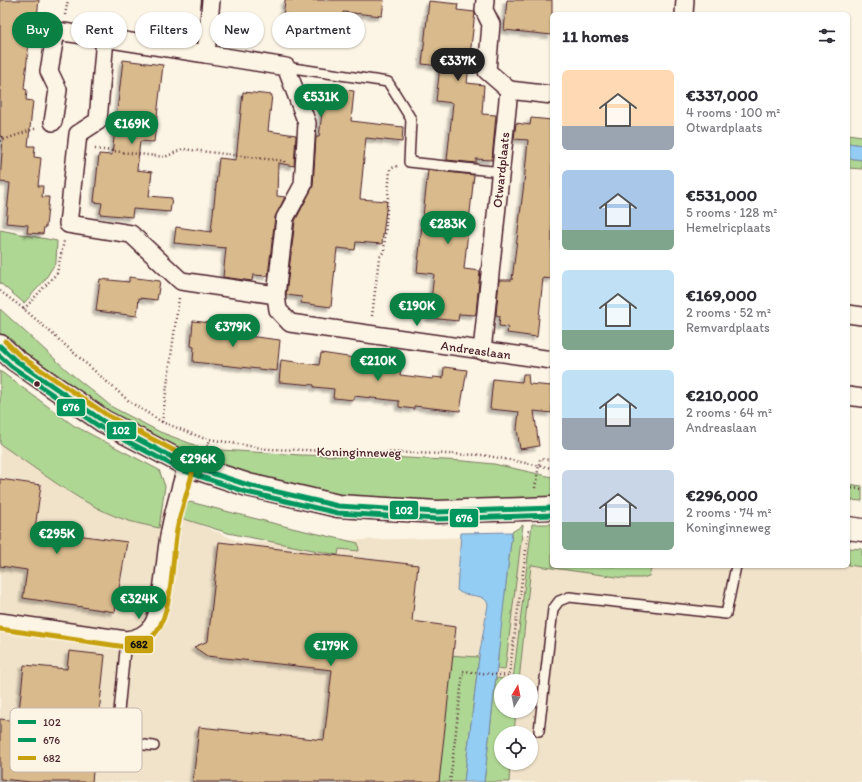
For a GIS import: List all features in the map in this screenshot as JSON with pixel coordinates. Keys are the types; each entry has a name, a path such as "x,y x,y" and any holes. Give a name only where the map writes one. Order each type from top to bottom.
{"main road":[{"path":"0,346 15,360 103,421 187,465 248,485 338,506 437,512 542,508"},
{"path":"850,528 862,530"}],"street":[{"path":"206,54 211,0"},
{"path":"485,0 484,10 491,24 487,71 509,90 550,95"},
{"path":"684,12 685,0"},
{"path":"53,122 58,90 49,71 56,31 71,33"},
{"path":"104,48 98,121 78,134 68,224 131,234 181,281 276,295 285,218 303,185 307,123 286,66 127,41"},
{"name":"Otwardplaats","path":"482,351 509,90"},
{"name":"Andreaslaan","path":"276,295 278,310 290,323 550,360"},
{"path":"850,314 862,316"},
{"path":"850,396 862,398"},
{"path":"0,622 126,640 136,639 146,633 153,625 158,613 169,535 187,465"}],"lane":[{"path":"286,66 388,82 411,119 409,162 501,172"},
{"path":"540,731 553,609 559,601 569,597 726,614 736,568"},
{"path":"119,708 126,640"},
{"path":"142,745 154,746"}],"path":[{"path":"0,141 53,122"},
{"path":"77,146 165,157 183,149 284,161 288,170 304,173"},
{"path":"370,334 379,258 384,251 390,169 409,162"},
{"path":"24,309 56,273 68,224"},
{"path":"162,422 181,281"},
{"name":"Koninginneweg","path":"0,291 24,309 130,402 162,422 204,438 267,450 483,455 550,468"},
{"path":"450,782 463,671 509,676 542,508 539,466 540,459 550,460"},
{"path":"850,488 862,489"}],"shaded area":[{"path":"0,405 113,488 243,543 550,535 550,568 850,568 850,565 862,567 862,782 0,782"}],"green space":[{"path":"850,134 862,136 862,145 850,143"},
{"path":"850,158 862,160 862,169 850,168"},
{"path":"0,230 57,241 56,262 44,281 24,303 0,283"},
{"path":"0,309 69,372 112,407 160,432 205,449 301,455 388,457 494,464 550,477 550,498 429,503 322,494 275,485 177,451 135,430 0,335"},
{"path":"0,371 73,425 159,470 165,486 159,528 125,520 89,504 58,485 0,444"},
{"path":"850,484 862,486 862,501 850,500"},
{"path":"190,502 358,543 359,551 339,549 338,555 228,533 181,518 186,505"},
{"path":"532,524 550,524 550,568 531,565 520,674 514,674"},
{"path":"523,525 505,670 497,669 512,532"},
{"path":"850,548 862,549 862,567 850,565"},
{"path":"552,568 651,568 649,576 642,578 624,578"},
{"path":"447,655 479,657 464,782 434,782"},
{"path":"494,695 494,718 515,718 515,726 494,726 494,770 510,770 509,782 484,782"}],"water":[{"path":"850,143 862,145 862,160 850,158"},
{"path":"512,532 496,674 494,674 494,693 484,782 464,782 479,657 488,605 483,598 479,596 461,593 457,590 461,533"}],"building":[{"path":"0,0 39,0 38,12 12,12 12,48 28,48 24,89 27,90 26,100 33,101 28,146 35,146 34,157 41,158 38,186 43,186 42,197 49,197 46,227 44,227 43,234 27,233 28,225 6,223 10,183 0,182 3,137 0,136"},
{"path":"285,0 384,0 382,16 365,14 365,12 284,12"},
{"path":"507,0 552,0 552,12 550,12 550,35 504,30"},
{"path":"429,1 458,4 457,10 475,12 467,83 484,85 482,114 496,115 492,160 476,159 476,163 447,160 453,103 436,101 440,66 422,64"},
{"path":"123,60 163,65 154,142 140,141 137,170 152,172 149,196 172,198 170,212 133,209 132,217 100,214 102,203 94,202 99,154 112,155"},
{"path":"318,87 354,91 351,121 403,127 402,142 366,138 360,199 387,201 382,244 356,242 355,250 337,248 331,307 301,303 302,297 286,295 295,221 313,186 316,137 319,137 323,105 311,104 309,99 310,88 318,89"},
{"path":"243,92 272,95 268,131 296,135 294,166 278,163 277,196 285,197 275,217 268,276 253,275 252,281 223,277 226,248 174,243 176,227 211,232 219,158 236,160"},
{"path":"531,118 550,120 550,279 543,278 537,337 507,333 508,327 499,326 500,316 496,315 499,280 512,280 524,183 528,140 514,139 516,123 530,125"},
{"path":"428,170 474,175 464,269 480,271 476,313 475,315 459,314 458,321 429,318 434,274 417,272"},
{"path":"129,277 160,281 157,300 139,298 137,316 96,311 100,279 129,282"},
{"path":"193,321 211,323 211,326 232,328 232,334 280,340 277,371 193,362 194,347 191,346"},
{"path":"321,353 375,361 402,362 400,375 433,379 433,377 443,378 444,367 467,370 460,411 414,406 414,409 399,407 399,401 354,396 354,400 333,398 334,389 314,387 314,385 279,382 281,360 319,365"},
{"path":"523,374 528,374 529,384 550,386 550,413 534,411 539,446 520,449 517,429 519,412 490,409 493,379 522,382"},
{"path":"0,479 41,485 35,529 127,542 115,612 23,598 27,570 0,566"},
{"path":"219,542 418,565 412,621 456,627 439,782 193,782 199,727 324,740 332,670 207,656 194,647 208,641"},
{"path":"69,651 105,655 100,708 19,708 24,665 67,669"},
{"path":"0,719 10,720 10,772 93,772 92,782 31,782 0,779"}],"transit line":[{"name":"682","path":"0,629 126,647 139,644 151,638 157,631 166,609 171,582 177,530 194,465 190,459 107,415 19,355 5,341"},
{"name":"102","path":"0,346 15,360 103,421 187,465 248,485 338,506 437,512 550,508"},
{"name":"676","path":"0,356 11,366 100,427 184,471 246,492 338,513 437,519 550,515"}]}
